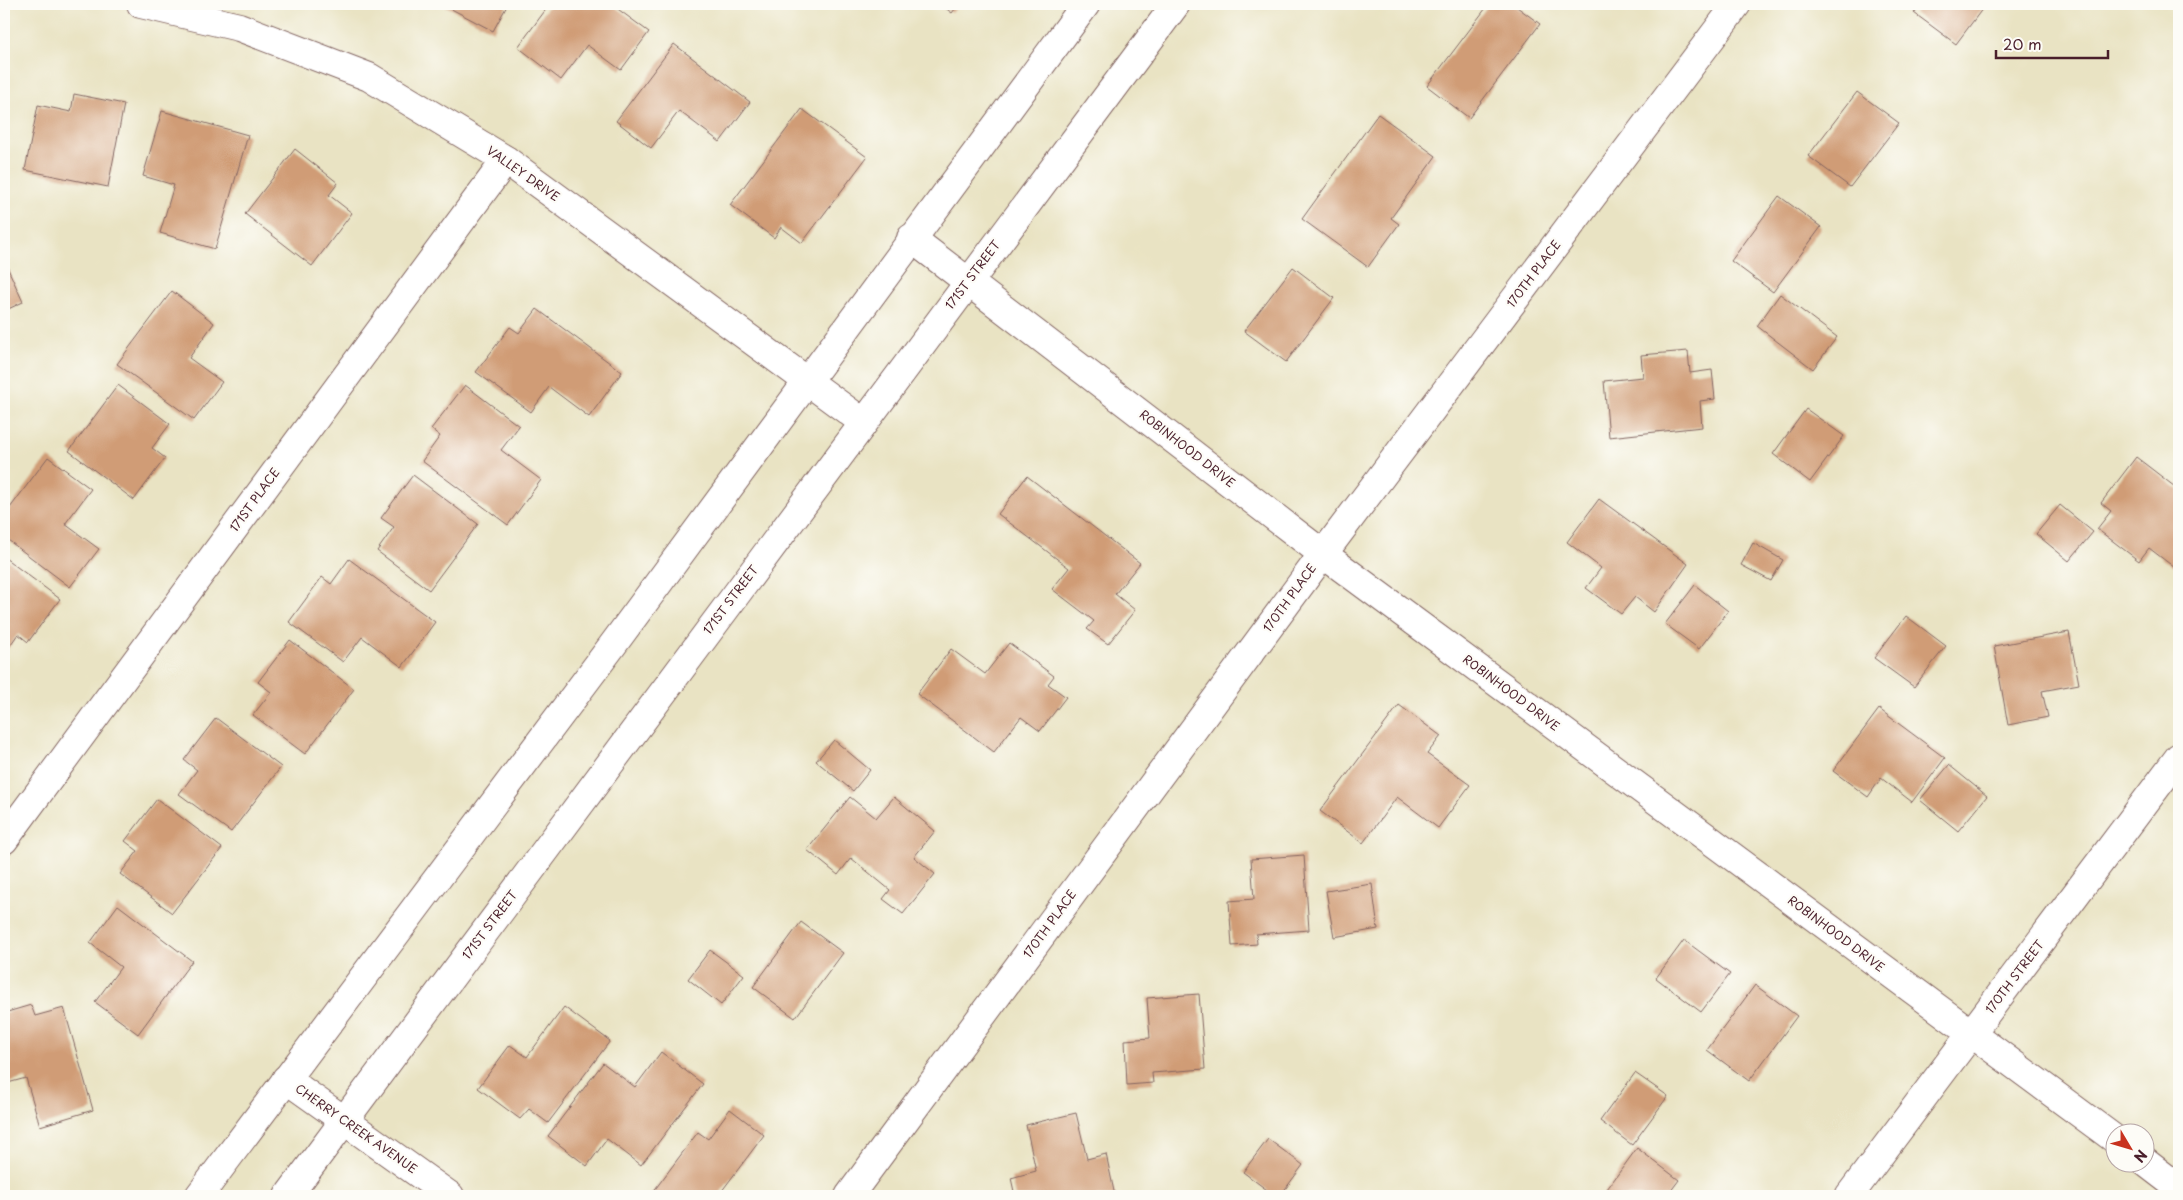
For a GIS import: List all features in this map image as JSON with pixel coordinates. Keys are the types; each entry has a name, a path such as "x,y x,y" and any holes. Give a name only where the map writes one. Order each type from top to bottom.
{"street":[{"name":"VALLEY DRIVE","path":"141,4 239,27 369,77 506,160 805,382 863,422"},
{"path":"199,1196 612,646 911,238 1086,4"},
{"name":"171ST STREET","path":"288,1196 968,280 1176,4"},
{"name":"170TH PLACE","path":"849,1196 1323,554 1738,4"},
{"name":"171ST PLACE","path":"4,840 506,160"},
{"name":"ROBINHOOD DRIVE","path":"911,238 1323,554 2106,1133"},
{"name":"170TH STREET","path":"1849,1196 2179,757"},
{"name":"CHERRY CREEK AVENUE","path":"286,1079 450,1196"},
{"path":"2156,1170 2179,1188"}],"building":[{"path":"442,4 508,4 493,31"},
{"path":"550,4 611,4 649,32 621,70 587,45 561,80 518,47"},
{"path":"940,4 959,4 952,13"},
{"path":"1489,4 1513,4 1540,24 1469,118 1427,86"},
{"path":"1921,4 1986,4 1956,44 1914,13"},
{"path":"674,44 750,102 720,142 679,111 651,148 616,121"},
{"path":"1857,92 1899,123 1850,187 1808,156"},
{"path":"74,94 124,104 108,187 25,170 38,105 71,112"},
{"path":"802,109 867,157 802,243 781,227 774,238 730,205"},
{"path":"162,111 248,135 215,249 160,233 174,185 143,176"},
{"path":"1378,114 1436,156 1391,218 1399,224 1368,267 1302,219"},
{"path":"295,149 338,183 329,195 352,213 312,266 245,214"},
{"path":"1779,196 1821,227 1773,292 1731,261"},
{"path":"4,260 23,302 4,311"},
{"path":"1293,267 1334,298 1286,362 1244,331"},
{"path":"172,291 214,323 189,358 222,382 194,420 117,364"},
{"path":"1780,294 1837,337 1813,369 1757,326"},
{"path":"537,309 622,372 589,417 549,387 531,412 476,372 510,327 519,333"},
{"path":"1688,351 1690,373 1712,370 1715,399 1700,401 1702,427 1609,437 1604,381 1643,377 1641,355"},
{"path":"118,385 170,424 152,448 165,458 134,500 69,451"},
{"path":"465,385 519,426 501,450 541,480 508,525 422,461 440,436 431,429"},
{"path":"1806,409 1844,436 1810,482 1773,454"},
{"path":"48,457 91,489 65,524 99,549 70,587 4,537 4,516"},
{"path":"2136,457 2179,490 2179,571 2149,548 2139,561 2097,529 2111,511 2101,503"},
{"path":"413,475 478,524 429,590 377,551 394,527 381,518"},
{"path":"1027,476 1140,563 1115,594 1135,610 1108,644 1087,629 1094,621 1052,589 1069,568 998,514"},
{"path":"1599,499 1688,564 1654,612 1635,597 1621,614 1586,588 1601,568 1567,542"},
{"path":"2060,505 2093,532 2069,561 2036,534"},
{"path":"1753,543 1783,560 1771,581 1741,565"},
{"path":"5,558 60,599 28,642 18,634 4,654"},
{"path":"349,559 435,622 402,667 362,637 343,662 289,622 322,577 331,584"},
{"path":"1695,585 1728,611 1699,649 1665,624"},
{"path":"1906,616 1946,646 1914,687 1874,658"},
{"path":"2069,632 2079,684 2042,691 2048,717 2008,725 1994,646"},
{"path":"290,640 354,689 305,754 253,715 271,692 258,682"},
{"path":"1009,643 1054,676 1048,684 1066,697 1040,731 1021,717 994,752 917,694 951,649 985,674"},
{"path":"1399,705 1441,736 1427,754 1470,785 1438,828 1397,797 1363,843 1320,811"},
{"path":"1879,709 1945,758 1912,802 1881,778 1868,797 1833,771"},
{"path":"216,718 281,767 231,832 179,794 197,770 184,760"},
{"path":"834,740 870,770 853,791 816,761"},
{"path":"1949,765 1987,796 1958,831 1920,800"},
{"path":"850,797 876,818 894,797 935,831 914,857 935,874 903,914 883,899 890,890 851,858 838,875 807,850"},
{"path":"157,799 222,848 172,913 120,874 138,851 125,841"},
{"path":"1304,855 1309,930 1256,934 1257,944 1232,946 1229,901 1254,899 1251,859"},
{"path":"1372,884 1378,929 1334,937 1326,891"},
{"path":"118,905 192,961 138,1034 95,1002 121,967 90,943"},
{"path":"801,922 843,953 795,1018 753,987"},
{"path":"1684,940 1730,974 1701,1012 1656,978"},
{"path":"710,950 744,975 721,1005 688,979"},
{"path":"1755,985 1797,1016 1749,1081 1707,1050"},
{"path":"1199,994 1205,1069 1152,1073 1153,1083 1127,1085 1125,1040 1150,1038 1147,998"},
{"path":"31,1005 35,1016 64,1008 93,1110 40,1126 26,1078 4,1084 4,1013"},
{"path":"564,1007 610,1041 548,1123 529,1109 520,1119 478,1088 510,1045 527,1057"},
{"path":"661,1052 703,1084 641,1165 607,1139 587,1166 548,1136 603,1063 635,1087"},
{"path":"1635,1073 1668,1096 1632,1145 1600,1121"},
{"path":"730,1109 764,1135 718,1196 650,1196 698,1132 708,1139"},
{"path":"1076,1113 1087,1159 1106,1154 1115,1196 1015,1196 1011,1178 1036,1171 1026,1125"},
{"path":"1268,1139 1303,1165 1280,1196 1275,1196 1243,1172"},
{"path":"1637,1148 1679,1180 1667,1196 1602,1196"}]}
